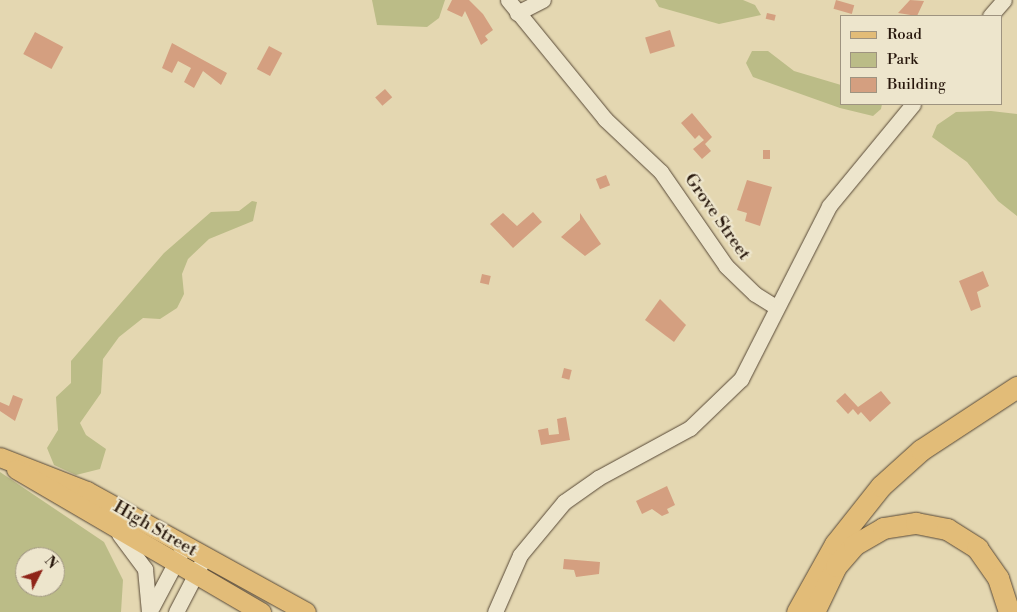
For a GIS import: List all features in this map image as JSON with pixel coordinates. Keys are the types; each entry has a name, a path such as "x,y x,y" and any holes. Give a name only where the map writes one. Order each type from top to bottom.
{"highway":[{"path":"797,612 835,544 881,486 920,450 1017,387"},
{"path":"814,612 836,566 851,548 878,530 910,523 943,527 977,548 998,578 1009,612"}],"main road":[{"name":"High Street","path":"0,458 174,563 261,612"},
{"name":"High Street","path":"0,458 73,484 204,558 306,612"}],"street":[{"name":"Grove Street","path":"508,0 605,119 661,172 726,266 754,294 776,307"},
{"path":"517,13 543,0"},
{"path":"991,15 1004,0"},
{"path":"494,612 520,555 558,509 582,487 674,438 704,417 741,379 829,206 912,105"},
{"path":"105,522 142,561 149,588 150,612"},
{"path":"150,612 184,546"},
{"path":"176,612 204,558"}],"green space":[{"path":"372,0 445,0 439,18 427,27 377,25"},
{"path":"655,0 743,0 755,5 761,15 719,24 659,7"},
{"path":"752,51 768,51 794,71 840,85 840,105 882,105 881,109 873,116 840,108 753,77 746,63"},
{"path":"991,111 1017,114 1017,216 998,201 967,162 932,137 937,125 956,112"},
{"path":"252,201 257,202 253,221 209,239 188,259 182,274 184,294 177,308 160,319 143,318 119,337 103,359 101,393 80,423 86,435 106,449 100,469 76,475 54,465 47,448 58,430 56,397 71,383 71,361 164,253 211,212 239,211"},
{"path":"0,472 104,542 123,580 121,612 0,612"}],"building":[{"path":"452,0 469,0 483,14 493,30 485,36 488,40 481,45 465,11 462,17 447,10"},
{"path":"836,0 854,5 852,14 834,9"},
{"path":"910,0 924,1 917,15 898,13"},
{"path":"767,13 776,15 774,21 766,19"},
{"path":"670,30 675,46 650,54 645,38"},
{"path":"35,32 63,47 52,69 23,54"},
{"path":"172,43 227,73 221,85 203,71 194,88 184,82 191,68 178,61 172,73 162,68"},
{"path":"269,46 282,53 270,76 257,69"},
{"path":"385,89 392,97 382,106 375,98"},
{"path":"692,113 712,137 705,144 711,151 702,159 693,149 704,140 699,135 695,139 681,123"},
{"path":"763,150 770,150 770,159 763,159"},
{"path":"606,175 610,185 600,189 596,179"},
{"path":"747,180 772,187 760,226 745,221 747,213 737,210"},
{"path":"533,212 542,222 513,248 490,224 503,213 517,226"},
{"path":"580,213 601,244 585,256 561,237 580,220"},
{"path":"983,271 989,286 977,292 981,307 971,311 959,281"},
{"path":"482,274 491,276 489,285 480,283"},
{"path":"660,299 686,325 674,342 645,320"},
{"path":"564,368 572,370 569,380 562,378"},
{"path":"881,391 891,403 870,422 861,412 858,415 853,409 848,414 836,401 845,393 858,407"},
{"path":"13,395 23,399 15,421 0,411 0,402 9,406"},
{"path":"566,417 570,440 541,445 538,430 548,428 549,435 559,434 557,419"},
{"path":"667,486 675,505 667,509 669,513 662,516 652,509 642,514 636,501"},
{"path":"564,559 600,562 599,574 576,577 574,570 563,569"}]}
